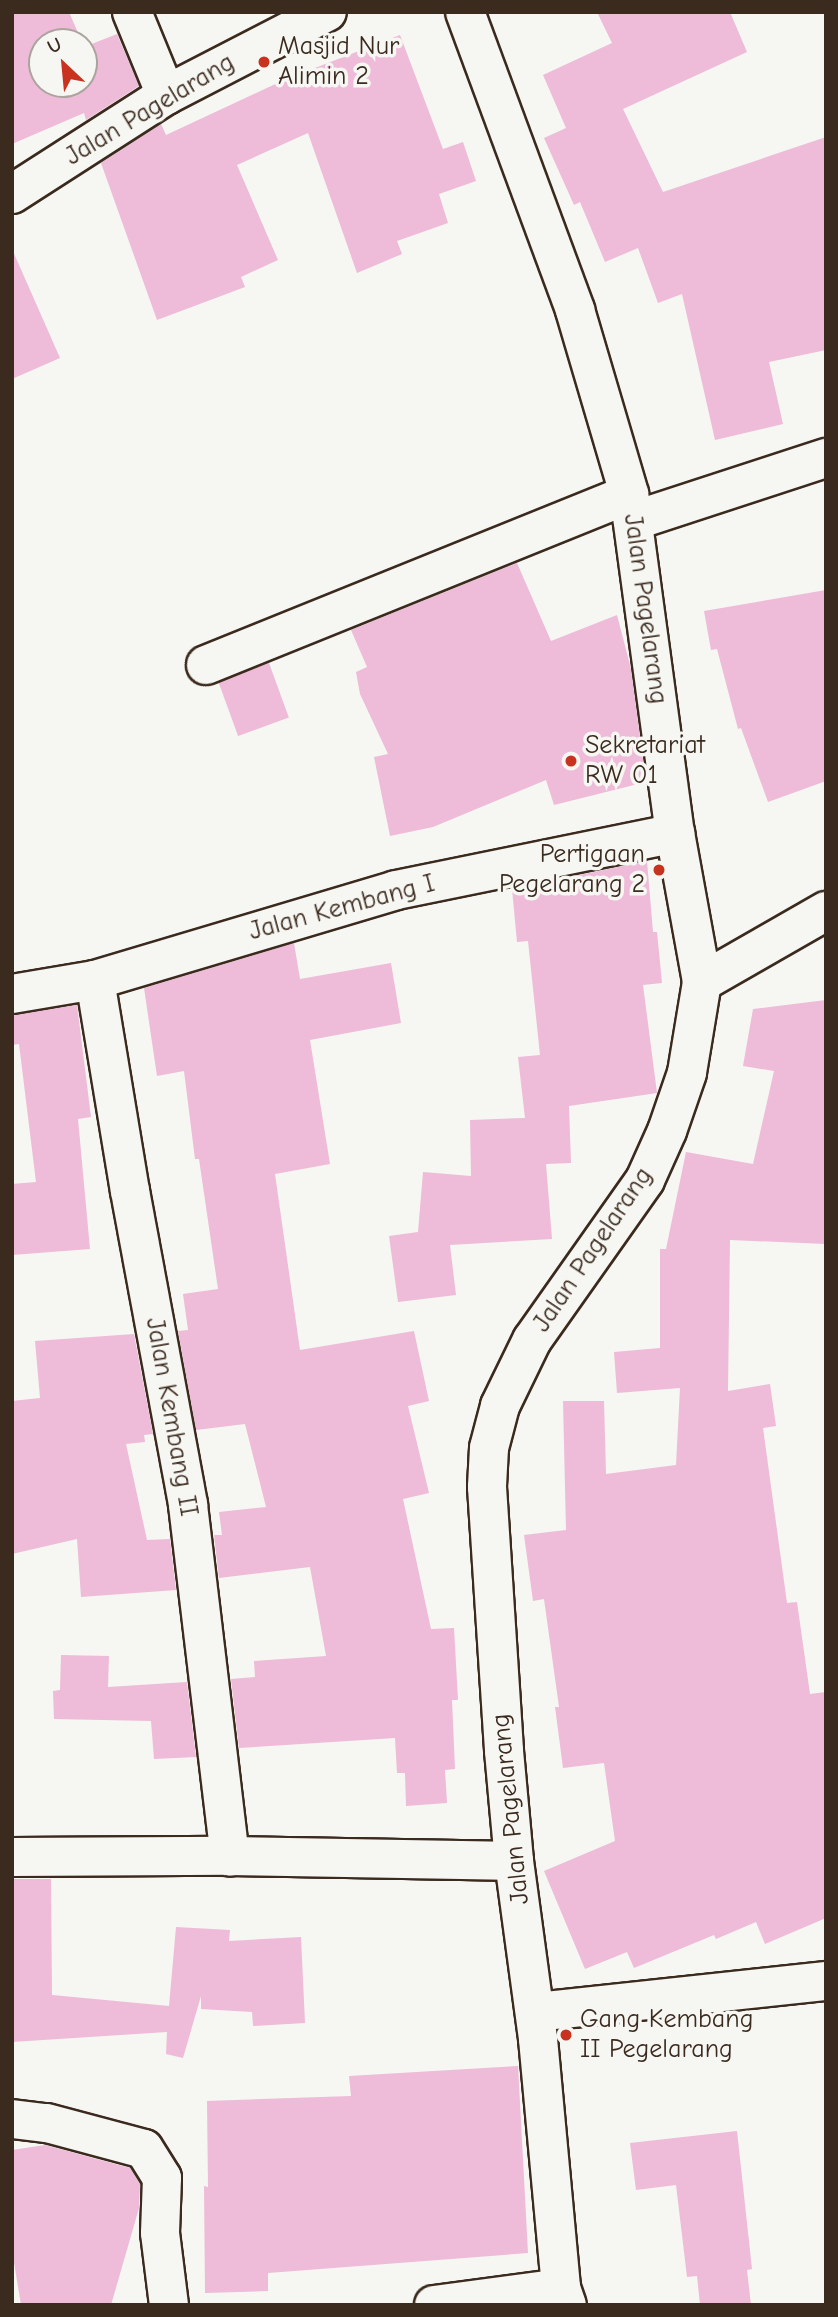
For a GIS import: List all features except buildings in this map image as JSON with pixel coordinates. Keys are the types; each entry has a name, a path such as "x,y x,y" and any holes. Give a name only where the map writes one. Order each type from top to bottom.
{"street":[{"path":"132,12 166,95"},
{"name":"Jalan Pagelarang","path":"12,194 166,95 327,12"},
{"name":"Jalan Pagelarang","path":"465,12 575,310 631,508 675,833 702,982 687,1073 667,1131 645,1180 532,1340 500,1406 489,1448 487,1487 514,1861 535,2012 564,2296"},
{"path":"206,665 631,508 826,458"},
{"name":"Jalan Kembang I","path":"12,994 95,980 396,890 675,833"},
{"path":"702,982 826,911"},
{"name":"Jalan Kembang II","path":"95,980 130,1191 188,1505 230,1856"},
{"path":"12,1857 230,1856 514,1861"},
{"path":"535,2012 826,1981"},
{"path":"12,2119 47,2123 144,2149 162,2178 160,2233 169,2305"},
{"path":"433,2305 564,2296"}],"place":[{"name":"Masjid Nur Alimin 2","path":"264,62"},
{"name":"Sekretariat RW 01","path":"571,761"},
{"name":"Pertigaan Pegelarang 2","path":"659,870"},
{"name":"Gang Kembang II Pegelarang","path":"566,2035"}]}
